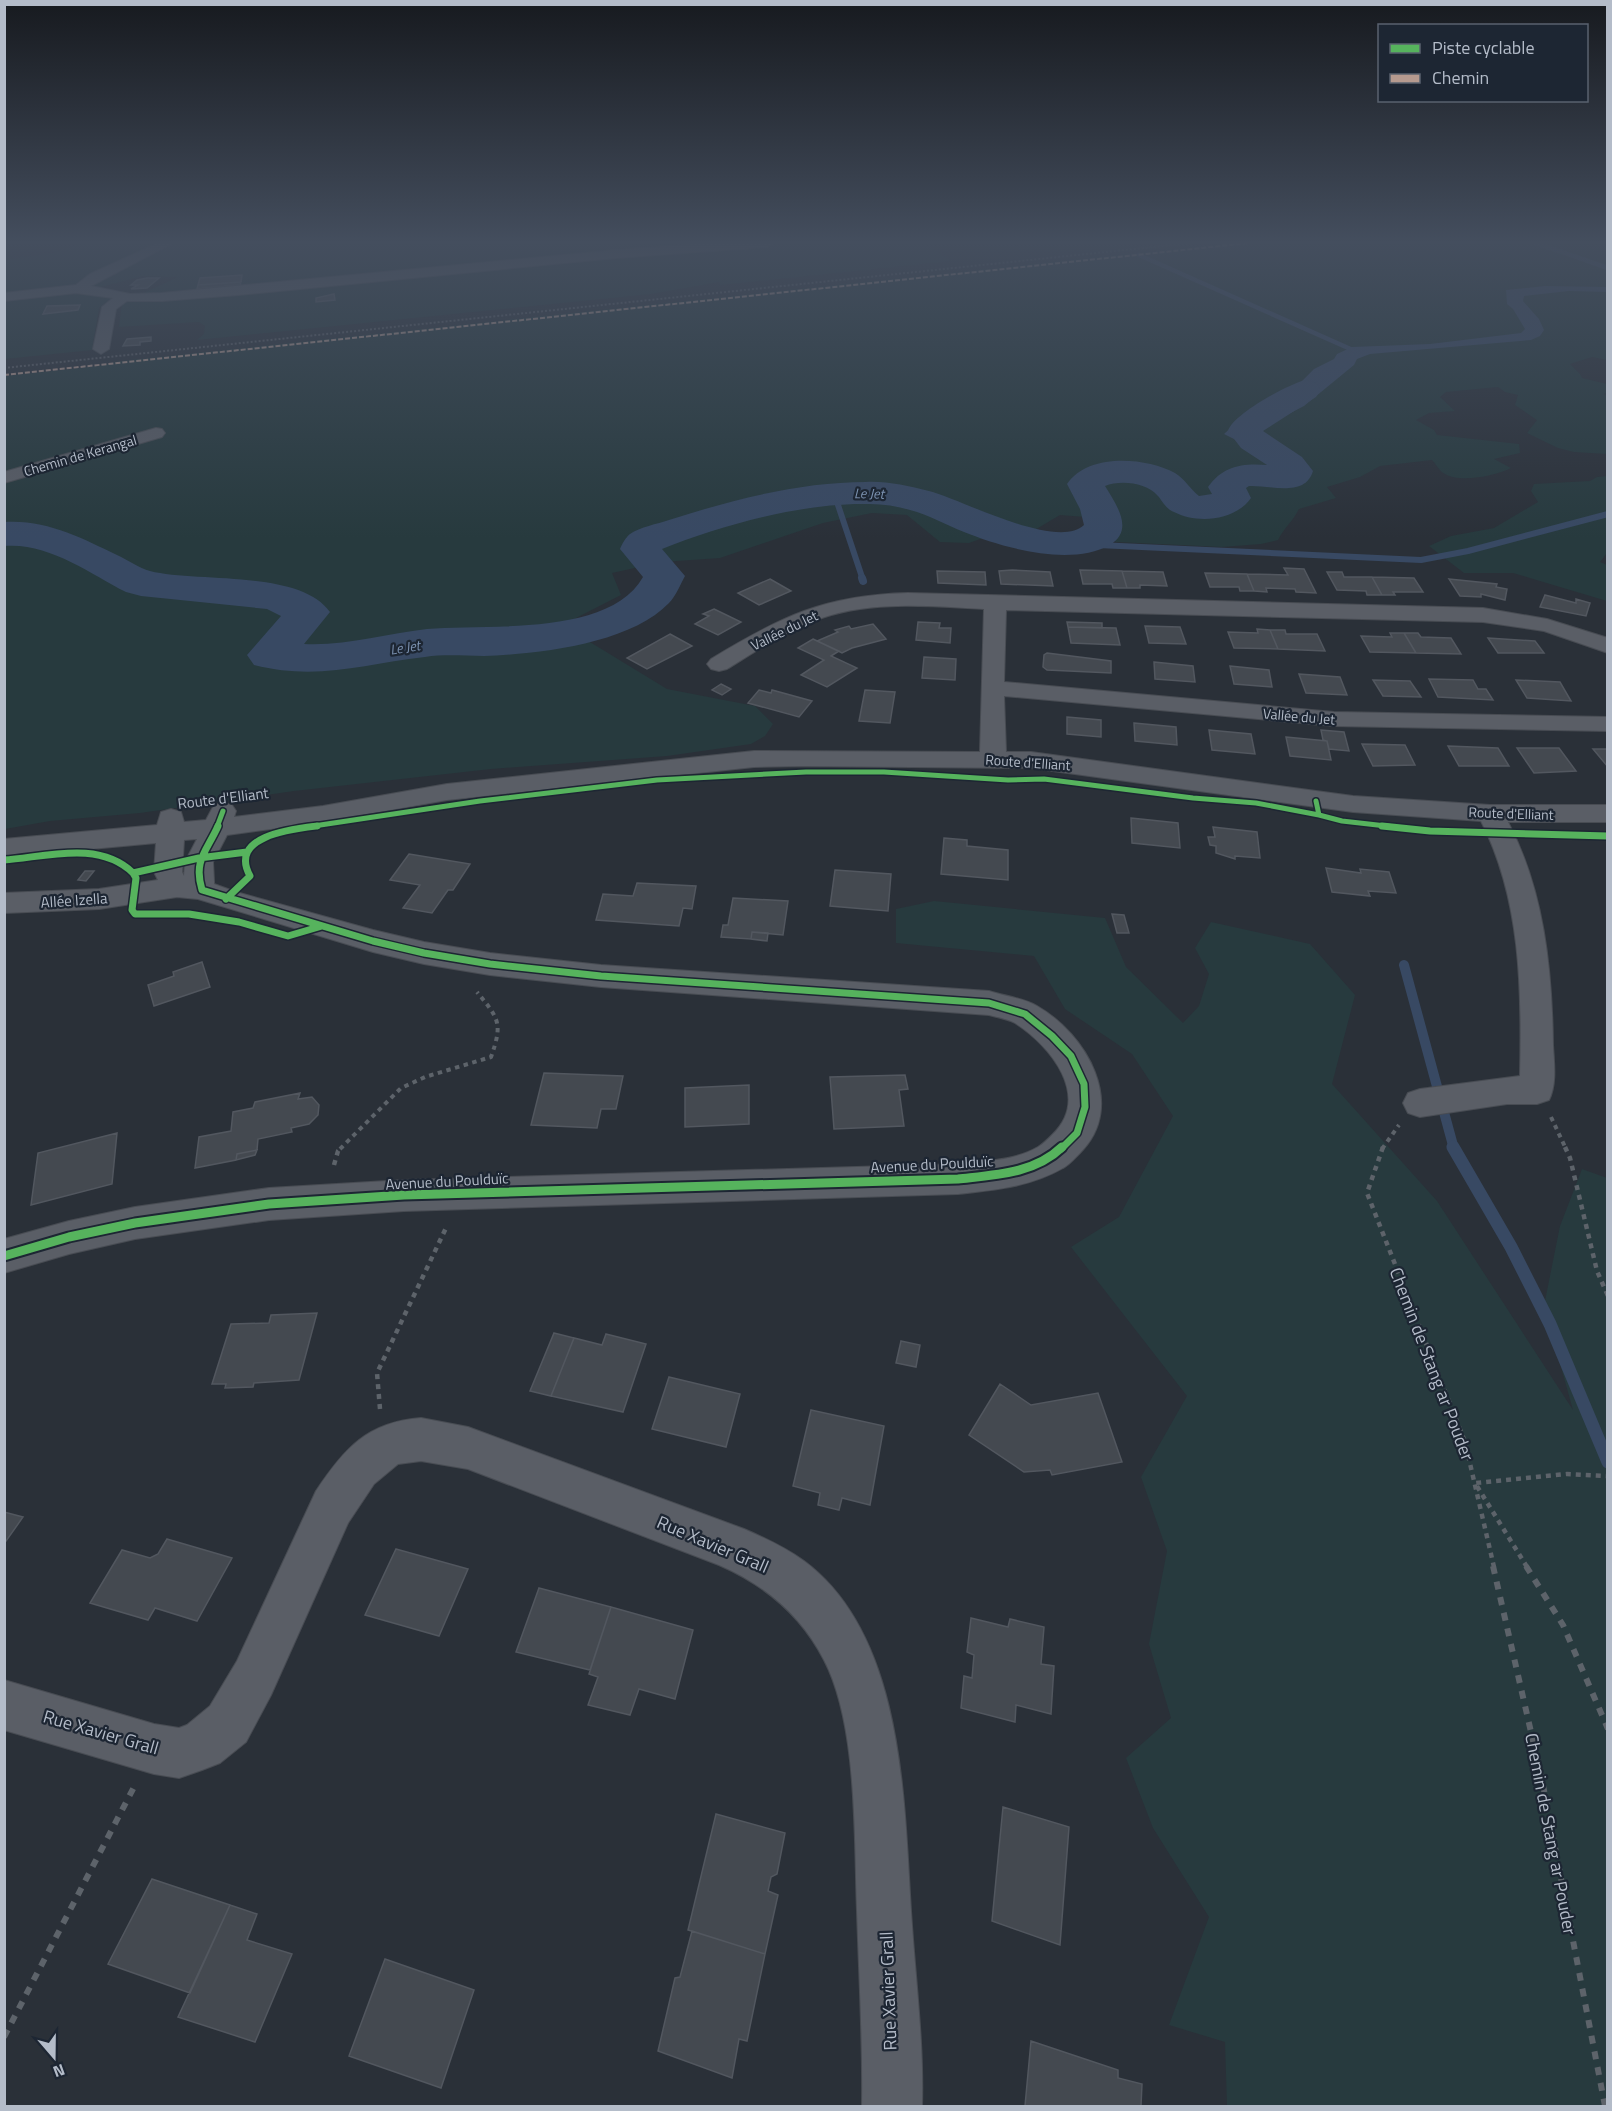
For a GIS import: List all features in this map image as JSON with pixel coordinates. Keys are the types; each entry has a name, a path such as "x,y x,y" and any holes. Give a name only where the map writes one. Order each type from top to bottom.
{"street":[{"path":"101,349 102,342"},
{"name":"Chemin de Kerangal","path":"4,478 156,433"},
{"name":"Vallée du Jet","path":"719,664 788,624 823,610 855,604 899,601 1483,615 1539,623 1570,631 1608,646"},
{"path":"993,758 992,688 995,603"},
{"name":"Vallée du Jet","path":"992,688 1334,719 1608,724"},
{"name":"Route d'Elliant","path":"4,847 220,820 323,814 447,792 754,759 930,761 993,758 1063,764 1326,802 1490,813 1608,814"},
{"path":"1420,1103 1507,1090 1538,1090 1538,1032 1529,932 1517,875 1490,813"},
{"path":"202,892 197,877 199,858 220,820"},
{"path":"170,826 168,872 170,879 202,892"},
{"name":"Allée Izella","path":"4,903 202,892"},
{"name":"Avenue du Poulduïc","path":"4,1256 109,1228 214,1209 457,1193 958,1179 1013,1173 1052,1157 1077,1133 1085,1107 1084,1084 1071,1056 1052,1036 1024,1014 989,1003 601,976 490,964 424,953 373,941 202,892"},
{"name":"Rue Xavier Grall","path":"4,1705 154,1749 179,1753 202,1745 228,1724 254,1678 332,1507 361,1464 384,1447 416,1438 448,1443 714,1540 788,1578 802,1589 824,1615 850,1663 863,1697 874,1752 888,1976 892,2106"}],"path":[{"path":"202,892 250,876 244,863 251,846"},
{"path":"338,1151 401,1088 425,1077 491,1057 500,1035 500,1019 477,992"},
{"path":"1538,1090 1570,1158 1597,1271 1608,1296"},
{"path":"384,1447 377,1372 445,1232 457,1193"},
{"path":"1608,1476 1567,1474 1475,1483 1563,1625 1608,1729"},
{"path":"4,2037 154,1749"}],"green space":[{"path":"5,342 93,342 92,350 5,359"},
{"path":"304,342 1607,342 1607,360 1592,357 1570,364 1582,378 1607,384 1607,393 1603,394 1607,395 1607,454 1574,452 1558,448 1527,433 1537,420 1515,405 1518,395 1505,392 1498,387 1446,392 1440,397 1455,411 1429,413 1416,420 1434,430 1437,435 1519,444 1520,453 1494,459 1511,468 1487,476 1460,478 1445,474 1432,460 1380,466 1360,477 1327,487 1336,498 1299,509 1278,540 1261,544 1222,547 1116,542 1085,517 1060,515 1033,531 1017,526 969,543 940,542 907,515 872,513 823,523 720,558 662,562 612,573 621,595 574,619 585,639 667,689 755,706 773,724 765,736 751,744 667,756 491,769 294,791 140,813 50,821 5,829 5,376 99,366 121,361"},
{"path":"1607,476 1607,553 1600,562 1607,565 1607,601 1513,573 1464,573 1429,546 1451,536 1494,528 1538,502 1531,491 1534,484 1590,481 1597,477"},
{"path":"934,901 1105,918 1126,967 1183,1023 1199,1006 1209,974 1195,948 1211,922 1310,944 1355,995 1332,1084 1437,1201 1573,1410 1544,1306 1560,1226 1582,1169 1607,1178 1607,2106 1227,2106 1225,2042 1169,2025 1209,1917 1153,1828 1126,1758 1171,1718 1149,1644 1167,1551 1141,1477 1187,1396 1071,1247 1119,1217 1173,1116 1132,1054 1065,1009 1034,956 896,943 896,909"}],"water":[{"path":"1451,342 1514,342 1370,354 1357,359 1354,365 1304,406 1261,428 1259,436 1266,441 1244,444 1224,434 1236,423 1300,383 1314,369 1352,347"}],"building":[{"path":"126,342 145,342 140,342 140,345 123,346"},
{"path":"1284,568 1304,569 1316,593 1296,592 1295,589 1266,588 1267,592 1254,591 1247,574 1288,575"},
{"path":"1080,570 1122,571 1127,588 1113,588 1112,584 1083,584"},
{"path":"937,571 985,572 986,585 938,583"},
{"path":"999,571 1050,572 1053,586 1001,584"},
{"path":"1122,571 1163,572 1167,586 1140,585 1140,588 1127,588"},
{"path":"1327,572 1342,572 1344,577 1372,577 1382,595 1367,595 1366,591 1337,590"},
{"path":"1205,573 1247,574 1254,591 1240,591 1239,587 1210,587"},
{"path":"1372,577 1414,578 1423,592 1393,592 1395,595 1382,595"},
{"path":"770,579 791,591 759,605 738,593"},
{"path":"1449,579 1497,584 1496,587 1507,589 1505,600 1481,594 1481,597 1460,596"},
{"path":"1545,595 1576,603 1576,599 1590,603 1586,616 1540,607"},
{"path":"714,609 741,622 718,635 695,624 709,616 703,614"},
{"path":"918,622 940,623 939,628 951,628 950,643 916,640"},
{"path":"1067,622 1102,623 1102,628 1068,627"},
{"path":"873,624 886,639 842,653 817,641 838,632 835,630"},
{"path":"1145,626 1180,627 1186,644 1149,643"},
{"path":"1068,627 1116,628 1120,645 1071,643"},
{"path":"1257,629 1270,630 1278,649 1234,648 1228,632 1258,633"},
{"path":"1270,630 1285,630 1286,634 1317,634 1325,651 1278,649"},
{"path":"1390,633 1404,633 1416,653 1370,652 1361,636 1392,637"},
{"path":"1404,633 1418,633 1421,637 1451,638 1461,654 1416,653"},
{"path":"670,634 692,646 647,669 627,658"},
{"path":"1488,638 1535,641 1544,653 1498,653"},
{"path":"813,639 839,651 831,656 857,668 827,687 801,675 824,660 798,648"},
{"path":"1047,653 1111,661 1111,673 1047,670 1043,667 1044,655"},
{"path":"924,657 956,659 955,680 922,678"},
{"path":"1154,662 1193,666 1195,682 1155,679"},
{"path":"1230,666 1269,670 1272,687 1234,684"},
{"path":"1299,674 1340,677 1347,695 1306,693"},
{"path":"1429,679 1473,680 1478,689 1486,689 1493,700 1438,697"},
{"path":"1373,680 1410,681 1421,697 1383,696"},
{"path":"1516,680 1560,682 1571,701 1527,698"},
{"path":"721,684 731,689 722,695 712,690"},
{"path":"759,690 771,693 772,690 812,701 799,717 748,703"},
{"path":"865,690 895,692 890,723 859,721"},
{"path":"1067,717 1101,720 1101,737 1067,734"},
{"path":"1134,723 1176,727 1177,745 1135,741"},
{"path":"1209,730 1251,734 1255,754 1212,750"},
{"path":"1321,730 1344,732 1349,751 1329,749 1327,741 1323,740"},
{"path":"1286,737 1327,741 1331,760 1290,756"},
{"path":"1362,744 1405,745 1415,765 1373,766"},
{"path":"1448,746 1498,748 1509,766 1459,766"},
{"path":"1517,748 1559,748 1576,771 1534,773"},
{"path":"1593,749 1608,749 1608,767"},
{"path":"1131,818 1178,823 1180,848 1132,843"},
{"path":"1213,827 1257,832 1260,858 1235,856 1235,859 1216,853 1216,846 1210,845 1208,837 1215,837"},
{"path":"944,838 967,840 967,846 1008,850 1008,880 941,874"},
{"path":"409,854 470,864 453,890 448,890 432,913 403,908 420,885 390,880"},
{"path":"1326,868 1361,873 1360,869 1389,872 1396,893 1368,891 1370,896 1332,892"},
{"path":"835,870 891,874 888,911 830,906"},
{"path":"85,871 94,871 86,881 78,880"},
{"path":"637,883 696,886 692,909 683,908 679,926 596,920 603,894 633,896"},
{"path":"733,898 788,901 783,935 752,932 751,939 721,937 723,925 728,925"},
{"path":"1112,914 1124,915 1129,933 1117,933"},
{"path":"752,932 768,933 767,941 751,939"},
{"path":"202,962 210,987 154,1006 148,985 174,976 173,972"},
{"path":"544,1073 623,1076 616,1109 601,1109 597,1128 531,1125"},
{"path":"905,1075 908,1089 899,1090 904,1126 834,1129 830,1077"},
{"path":"749,1085 749,1124 685,1127 685,1088"},
{"path":"300,1093 298,1099 312,1097 319,1105 318,1115 309,1124 291,1128 292,1132 258,1139 257,1150 237,1154 236,1160 195,1168 199,1137 231,1131 233,1112 253,1108 255,1102"},
{"path":"117,1133 112,1184 31,1205 38,1153"},
{"path":"257,1150 255,1155 236,1160 237,1154"},
{"path":"317,1313 299,1380 254,1383 253,1387 225,1388 226,1384 212,1384 231,1324 269,1323 271,1315"},
{"path":"554,1333 574,1338 551,1396 530,1391"},
{"path":"606,1334 646,1344 623,1412 551,1396 574,1338 602,1345"},
{"path":"901,1341 920,1345 916,1367 896,1363"},
{"path":"669,1377 740,1394 726,1447 652,1429"},
{"path":"1000,1384 1031,1405 1098,1393 1122,1462 1052,1475 1050,1470 1024,1472 969,1435"},
{"path":"811,1410 884,1426 870,1505 842,1498 839,1510 818,1505 820,1493 793,1486"},
{"path":"4,1512 23,1517 4,1544"},
{"path":"167,1539 232,1558 197,1621 155,1608 148,1620 90,1603 122,1550 150,1558 158,1554"},
{"path":"396,1549 468,1569 439,1636 365,1615"},
{"path":"539,1588 611,1607 590,1670 516,1652"},
{"path":"611,1607 693,1630 675,1699 639,1689 630,1715 588,1705 598,1677 589,1674"},
{"path":"971,1618 1008,1627 1010,1619 1044,1627 1041,1664 1054,1666 1051,1714 1016,1705 1015,1722 961,1708 964,1676 972,1678 974,1655 967,1652"},
{"path":"1003,1807 1069,1827 1060,1945 992,1921"},
{"path":"716,1814 785,1833 777,1874 771,1877 768,1891 778,1895 765,1954 688,1930"},
{"path":"152,1879 230,1905 190,1993 108,1964"},
{"path":"230,1905 257,1914 247,1940 292,1954 255,2042 178,2017"},
{"path":"692,1931 765,1954 747,2041 739,2039 732,2078 658,2051 675,1978 680,1977"},
{"path":"385,1959 474,1990 441,2088 349,2056"},
{"path":"1031,2041 1118,2070 1118,2078 1142,2084 1141,2106 1025,2106"}],"waterway":[{"path":"1334,342 1355,351"},
{"name":"Le Jet","path":"4,534 17,533 55,540 141,583 234,591 278,598 308,612 270,655 334,658 426,643 489,642 533,638 588,628 615,619 638,608 655,594 664,576 640,549 643,543 712,519 783,503 851,493 884,493 926,502 1003,533 1033,540 1063,543 1089,539 1101,532 1104,525 1102,514 1085,484 1102,475 1128,472 1142,474 1168,485 1185,504 1199,508 1220,505 1232,498 1227,487 1238,477 1254,475 1288,478 1294,475 1295,471 1283,459 1254,441 1245,431 1246,427 1305,390"},
{"path":"834,493 863,580"},
{"path":"1076,544 1421,560 1468,551 1608,514"},
{"path":"1404,965 1454,1148"},
{"path":"1454,1148 1511,1247 1550,1324 1608,1462"}],"railway":[{"path":"4,368 256,342"}],"marked path":[{"path":"4,375 320,342"}],"cycle path":[{"path":"226,899 250,876 245,868 244,860 251,848 257,842 280,831 480,801 657,780 806,772 884,772 1008,780 1044,779 1193,798 1256,803 1319,815"},
{"path":"1316,801 1319,815 1342,821 1430,831 1608,836"},
{"path":"4,1256 69,1237 135,1223 269,1204 404,1195 958,1179 1013,1173 1052,1157 1077,1133 1085,1107 1084,1084 1071,1056 1052,1036 1025,1014 989,1003 601,976 490,964 424,953 373,941 202,890 198,874 199,862 223,811"},
{"path":"4,860 74,853 92,854 108,856 122,863 133,873 199,858 247,852"},
{"path":"133,873 136,878 132,910 135,914 189,914 239,922 288,936 322,926"}]}
